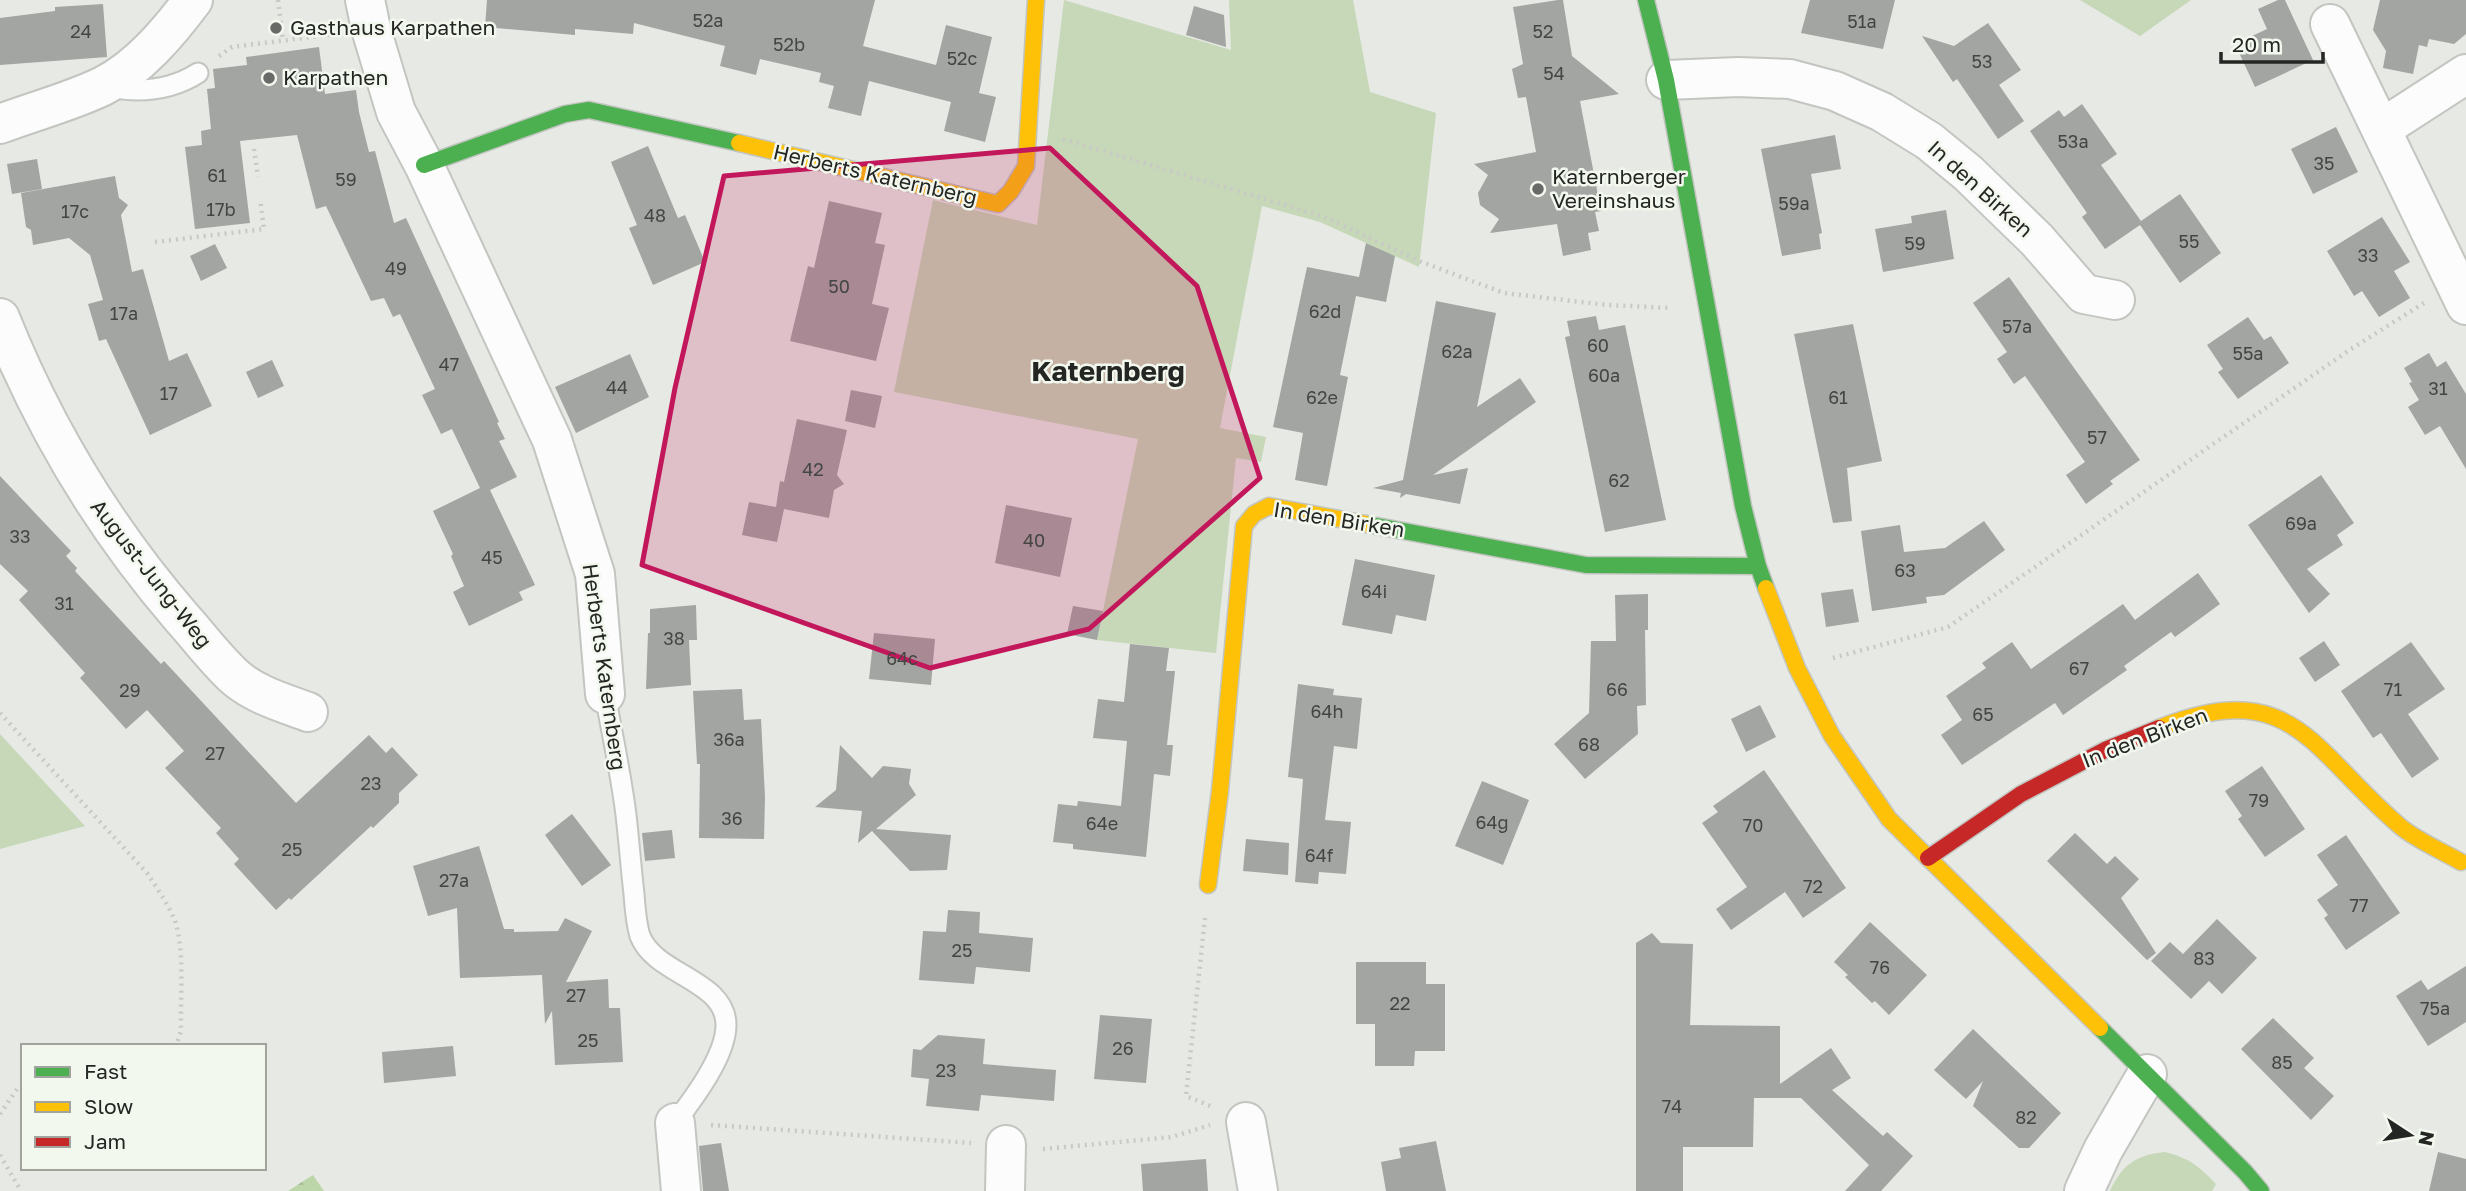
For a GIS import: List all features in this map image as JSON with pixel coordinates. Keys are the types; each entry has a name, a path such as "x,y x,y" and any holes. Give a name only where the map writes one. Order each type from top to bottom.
{"street":[{"path":"0,124 104,86 163,37 192,0"},
{"name":"Herberts Katernberg","path":"424,165 565,114 589,110 619,114 998,204 1011,191 1026,166 1036,0"},
{"path":"1646,0 1666,80 1742,506 1758,566 1797,668 1832,736 1889,818 2261,1191"},
{"name":"Herberts Katernberg","path":"368,15 396,112 424,165 552,440 595,574 605,694"},
{"path":"2330,24 2460,294"},
{"path":"2381,129 2466,74"},
{"name":"In den Birken","path":"1666,80 1738,77 1790,79 1835,91 1882,112 1929,141 1968,173 2037,240 2084,294 2115,300"},
{"name":"August-Jung-Weg","path":"0,318 30,387 69,461 93,502 134,560 236,678 275,700 308,712"},
{"name":"In den Birken","path":"1208,886 1220,791 1244,526 1254,514 1269,506 1586,565 1758,566"},
{"name":"In den Birken","path":"1928,858 2021,794 2105,750 2183,719 2218,709 2243,709 2264,712 2285,720 2304,734 2403,829 2461,862"},
{"path":"2084,1191 2103,1150 2147,1074"},
{"path":"1246,1122 1258,1191"},
{"path":"675,1123 681,1191"},
{"path":"1005,1191 1006,1145"}],"lane":[{"path":"104,86 129,91 155,90 179,83 198,73"},
{"name":"Herberts Katernberg","path":"605,694 626,811 640,936 649,951 704,989 718,1002 726,1025 718,1053 697,1095 675,1123"}],"path":[{"path":"278,0 283,40"},
{"path":"221,55 232,47 283,40 368,15"},
{"path":"1060,138 1322,216 1419,261 1504,293 1607,305 1706,309"},
{"path":"254,149 258,177"},
{"path":"155,242 264,229 260,199"},
{"path":"1797,668 1948,627 2351,349 2460,294"},
{"path":"0,713 147,873 163,897 175,920 180,940 181,1031 177,1044"},
{"path":"1186,1096 1208,886"},
{"path":"0,1114 17,1089 21,1088"},
{"path":"675,1123 1048,1150 1172,1137 1202,1126"},
{"path":"0,1155 21,1191"}],"highlighted area":[{"path":"1050,148 1197,286 1260,478 1089,629 930,668 642,565 675,388 724,176"}],"green space":[{"path":"1064,0 1231,50 1229,0 1353,0 1370,92 1436,113 1419,267 1320,222 1262,206 1220,428 1266,437 1261,462 1236,458 1216,653 1097,640 1138,439 894,392 933,200 1037,225"},
{"path":"2080,0 2191,0 2140,36"},
{"path":"0,734 85,826 0,849"},
{"path":"2164,1152 2187,1160 2199,1168 2216,1184 2212,1191 2110,1191 2120,1174 2131,1163 2145,1156"},
{"path":"313,1175 324,1191 288,1191"}],"building":[{"path":"487,0 875,0 863,46 936,65 946,25 992,37 979,93 996,97 985,142 944,131 951,102 869,81 861,116 828,108 834,86 819,82 821,73 760,59 756,75 720,66 725,46 634,23 633,34 575,29 575,35 485,27"},
{"path":"1563,0 1572,56 1619,94 1580,101 1601,211 1595,212 1599,231 1588,233 1591,250 1563,256 1557,224 1490,233 1499,219 1480,205 1478,193 1488,175 1474,164 1536,152 1526,97 1518,98 1512,69 1523,64 1513,7"},
{"path":"1810,0 1895,0 1883,49 1801,33"},
{"path":"2278,0 2285,0 2313,60 2255,87 2235,44 2267,29 2258,9"},
{"path":"2380,0 2466,0 2466,34 2454,44 2429,39 2427,47 2419,45 2413,74 2383,68 2386,51 2373,30"},
{"path":"103,4 107,57 0,65 0,18 55,11 55,7"},
{"path":"1194,6 1224,15 1226,47 1186,35"},
{"path":"1988,23 2021,70 1999,85 2024,121 1998,139 1957,79 1953,82 1922,36 1954,46"},
{"path":"319,47 325,94 356,90 369,152 375,151 394,223 406,218 499,422 497,423 505,439 499,441 517,477 490,490 535,585 519,592 523,600 469,626 453,592 464,586 433,511 480,488 452,429 441,434 422,395 435,389 400,314 393,317 384,298 371,301 326,206 316,209 297,135 240,141 250,223 195,229 185,147 202,145 201,131 211,129 207,89 215,88 213,69 247,65 246,57"},
{"path":"2082,104 2117,154 2101,165 2141,221 2180,194 2221,253 2180,283 2140,225 2105,249 2082,217 2087,213 2030,131 2059,110 2064,117"},
{"path":"2336,127 2358,172 2313,194 2291,149"},
{"path":"1835,135 1841,169 1811,174 1822,233 1819,234 1821,249 1782,256 1761,149"},
{"path":"648,146 678,218 685,215 705,262 653,285 629,228 637,225 611,162"},
{"path":"37,159 42,189 12,194 7,164"},
{"path":"115,176 119,198 128,205 121,215 132,272 143,269 169,361 187,353 212,406 150,435 106,339 99,341 88,304 103,300 90,255 69,238 33,245 31,230 26,227 21,193"},
{"path":"829,201 882,213 875,243 885,245 872,304 889,308 876,361 790,341 808,266 814,268"},
{"path":"1946,210 1954,259 1883,272 1875,229 1912,223 1911,216"},
{"path":"2382,217 2410,262 2394,271 2410,298 2379,317 2362,291 2354,296 2327,251"},
{"path":"1366,243 1395,256 1386,302 1356,296 1340,375 1348,377 1327,486 1295,480 1303,433 1273,427 1307,267 1359,277"},
{"path":"215,244 227,268 201,281 190,256"},
{"path":"2009,277 2140,460 2110,481 2113,484 2086,504 2066,475 2085,462 2025,376 2014,384 1997,359 2007,352 1973,303"},
{"path":"1436,301 1496,313 1477,407 1520,378 1536,402 1433,475 1468,468 1460,504 1406,494 1400,498 1401,493 1373,488 1403,480"},
{"path":"1596,316 1599,330 1625,325 1666,520 1605,532 1565,337 1570,336 1567,321"},
{"path":"2248,317 2264,340 2271,336 2289,363 2238,399 2218,372 2223,369 2207,345"},
{"path":"1853,324 1882,461 1847,468 1852,521 1833,523 1794,334"},
{"path":"2429,353 2437,367 2446,361 2466,394 2466,469 2440,426 2425,435 2408,407 2419,400 2404,368"},
{"path":"630,354 649,397 576,433 555,387"},
{"path":"272,360 284,386 258,398 246,372"},
{"path":"851,390 882,396 875,428 845,421"},
{"path":"797,419 847,430 837,475 844,484 834,490 829,518 784,509 777,542 742,535 749,502 776,507 780,481 784,482"},
{"path":"2321,475 2354,523 2337,535 2343,545 2307,569 2330,594 2309,613 2248,525"},
{"path":"0,476 71,551 66,556 77,568 75,571 161,664 164,661 296,803 369,735 386,753 392,747 418,775 399,793 399,803 291,900 289,898 276,910 234,864 239,859 216,833 221,828 165,768 184,751 147,710 126,729 80,678 85,673 19,600 28,591 0,564"},
{"path":"1006,505 1072,518 1060,577 995,563"},
{"path":"1984,521 2005,550 1944,595 1926,597 1927,603 1872,611 1861,531 1900,525 1904,552 1945,548"},
{"path":"1355,559 1435,575 1426,621 1396,615 1392,634 1342,625"},
{"path":"2198,573 2220,604 2175,637 2171,632 2124,666 2127,670 2063,715 2055,703 1962,765 1941,735 1962,720 1946,696 1986,668 1982,663 2012,642 2031,669 2123,604 2135,620"},
{"path":"1853,589 1859,622 1826,627 1821,593"},
{"path":"1648,594 1648,630 1645,630 1646,705 1637,706 1638,734 1585,779 1554,744 1589,713 1591,641 1616,641 1615,595"},
{"path":"696,605 697,640 689,640 691,685 646,689 650,609"},
{"path":"1073,606 1103,611 1097,640 1067,634"},
{"path":"874,633 935,639 931,685 869,679"},
{"path":"2324,641 2340,665 2315,682 2299,658"},
{"path":"2411,642 2445,689 2408,714 2439,759 2412,778 2381,733 2373,738 2341,691"},
{"path":"1130,644 1169,648 1166,671 1175,671 1167,745 1173,745 1170,776 1154,774 1146,857 1073,849 1073,844 1053,842 1058,804 1077,806 1078,801 1121,806 1127,741 1093,738 1098,699 1124,702"},
{"path":"1298,684 1334,689 1333,695 1362,698 1357,749 1334,746 1325,820 1351,822 1346,874 1319,872 1318,884 1295,882 1303,779 1288,777"},
{"path":"742,689 744,720 761,719 764,839 699,838 700,764 697,764 693,691"},
{"path":"1760,705 1776,737 1746,752 1731,719"},
{"path":"840,745 872,778 883,766 911,769 909,784 916,795 876,829 951,835 947,870 910,871 872,831 858,843 862,811 815,807 836,790"},
{"path":"2262,766 2305,829 2265,857 2238,819 2242,816 2225,791"},
{"path":"1764,770 1846,888 1803,918 1785,892 1731,930 1716,909 1747,887 1702,823 1718,812 1713,806"},
{"path":"1482,781 1529,800 1503,865 1455,846"},
{"path":"572,814 611,865 582,886 545,835"},
{"path":"672,830 675,858 645,861 642,833"},
{"path":"2075,833 2107,864 2115,856 2139,879 2121,898 2156,953 2147,960 2047,861"},
{"path":"2346,835 2400,913 2346,950 2324,918 2328,915 2317,900 2338,885 2317,855"},
{"path":"1246,839 1289,843 1288,875 1243,871"},
{"path":"479,846 504,929 514,929 514,932 558,931 565,918 592,931 566,982 608,979 609,1008 620,1008 623,1062 555,1065 552,1011 545,1024 542,975 460,978 457,908 428,916 413,866"},
{"path":"948,910 980,912 979,933 1033,938 1030,972 976,967 974,984 919,980 923,931 946,932"},
{"path":"2217,919 2257,958 2222,994 2209,981 2191,999 2151,961 2170,942 2183,954"},
{"path":"1870,922 1927,975 1889,1015 1845,977 1848,975 1834,962"},
{"path":"1652,933 1661,943 1693,944 1690,1025 1780,1026 1780,1084 1831,1048 1851,1078 1832,1090 1883,1136 1887,1132 1913,1156 1881,1191 1845,1191 1869,1165 1801,1098 1754,1098 1753,1147 1683,1147 1683,1191 1636,1191 1636,943"},
{"path":"1356,962 1426,962 1426,984 1445,984 1445,1051 1415,1051 1414,1066 1375,1066 1375,1024 1356,1024"},
{"path":"2466,966 2466,1022 2428,1046 2396,996 2421,980 2428,990"},
{"path":"1100,1015 1152,1019 1146,1083 1094,1079"},
{"path":"2273,1018 2314,1058 2304,1068 2334,1096 2311,1120 2241,1049"},
{"path":"1973,1029 2061,1113 2029,1148 2019,1148 1973,1106 1983,1081 1966,1099 1934,1070"},
{"path":"938,1035 985,1039 983,1064 1056,1070 1054,1101 981,1095 979,1111 926,1106 929,1079 911,1077 913,1049 921,1050"},
{"path":"453,1046 456,1076 384,1083 382,1052"},
{"path":"1436,1141 1446,1191 1386,1191 1381,1162 1401,1158 1399,1148"},
{"path":"721,1143 729,1191 703,1191 699,1146"},
{"path":"2438,1152 2466,1159 2466,1191 2429,1191"},
{"path":"1206,1159 1208,1191 1143,1191 1141,1164"}],"traffic: fast":[{"path":"1646,0 1666,80 1743,506 1766,588"},
{"path":"424,165 565,114 589,110 739,143"},
{"path":"1366,524 1586,565 1758,566"},
{"path":"2100,1028 2261,1191"}],"traffic: slow":[{"path":"739,143 998,204 1011,191 1026,166 1036,0"},
{"path":"1208,885 1220,791 1244,526 1254,514 1269,506 1366,524"},
{"path":"1766,588 1797,668 1832,736 1889,819 2100,1028"},
{"path":"2159,728 2204,714 2241,710 2271,716 2297,729 2320,748 2401,827 2461,862"}],"traffic: jam":[{"path":"1928,858 2021,794 2105,750 2159,728"}],"place":[{"name":"Gasthaus Karpathen","path":"276,28"},
{"name":"Karpathen","path":"269,78"},
{"name":"Katernberger Vereinshaus","path":"1538,189"}],"district":[{"name":"Katernberg","path":"1108,371"}]}
